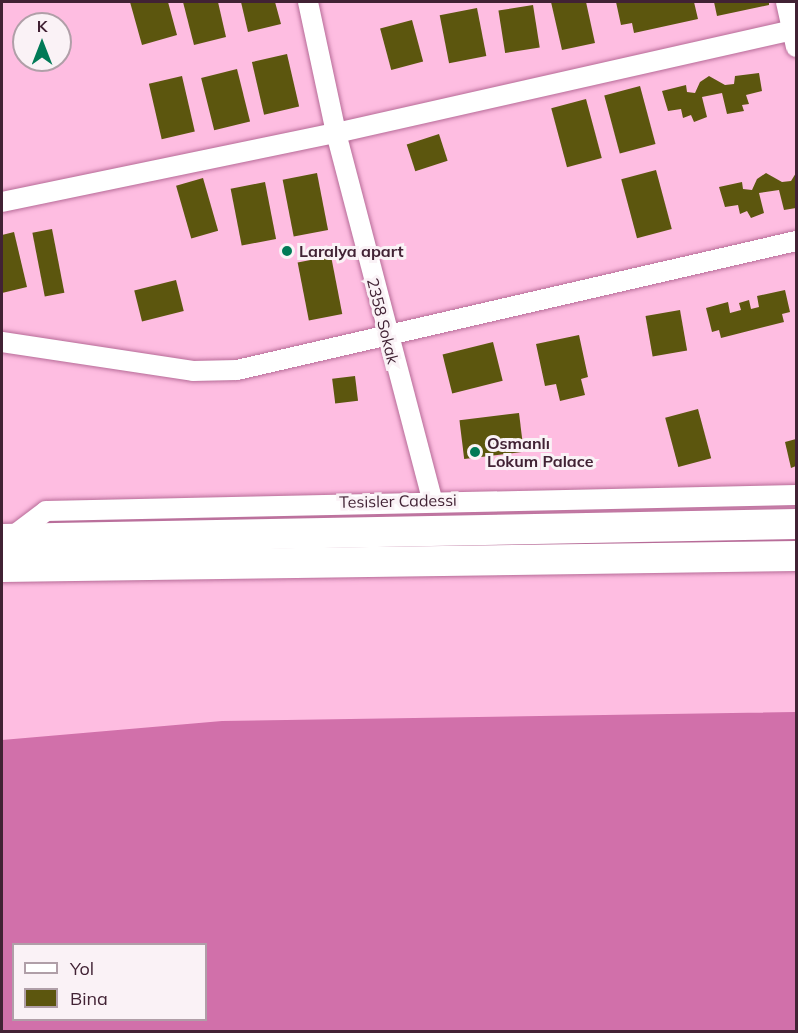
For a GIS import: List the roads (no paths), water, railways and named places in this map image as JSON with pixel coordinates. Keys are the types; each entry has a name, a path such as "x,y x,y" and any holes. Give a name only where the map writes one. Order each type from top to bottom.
{"main road":[{"path":"4,549 796,524"},
{"path":"4,549 796,556"}],"street":[{"name":"2358 Sokak","path":"308,2 336,133 386,334 432,500"},
{"path":"2,202 795,35 786,2"},
{"path":"2,342 193,371 237,370 796,241"},
{"name":"Tesisler Cadessi","path":"4,549 46,511 432,500 796,495"}],"place":[{"name":"Laralya apart","path":"287,251"},
{"name":"Osmanlı Lokum Palace","path":"475,452"}]}
